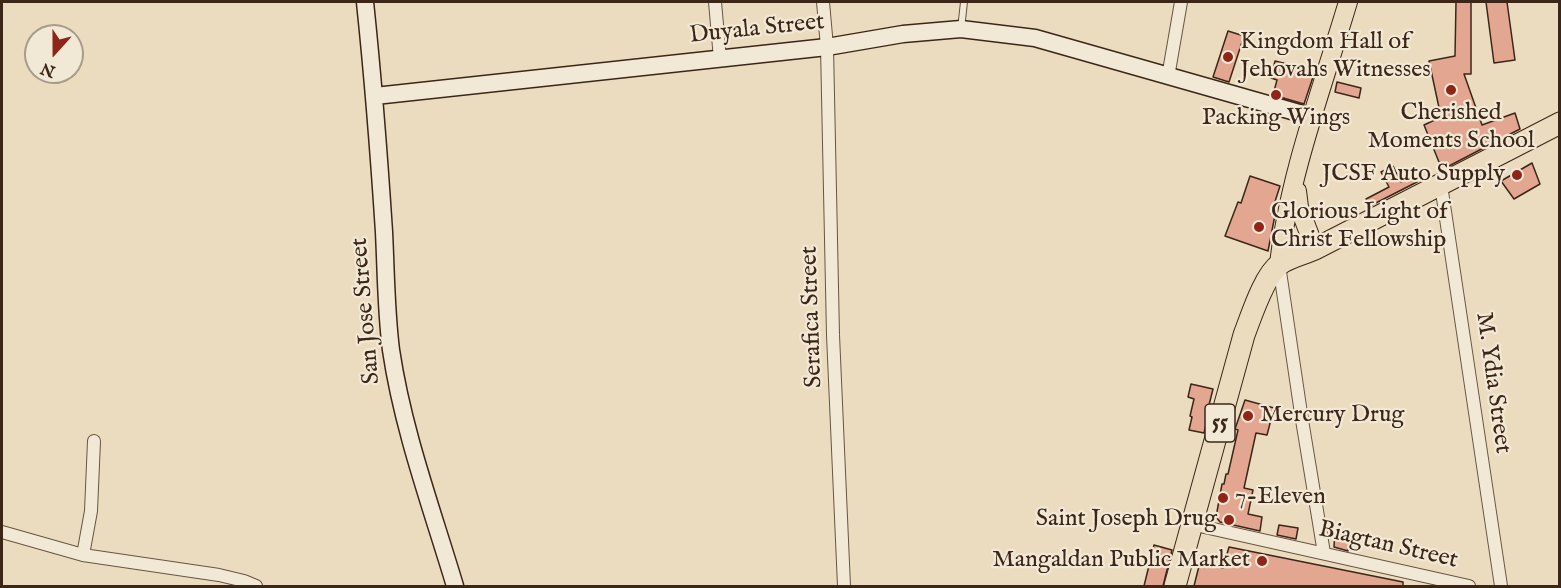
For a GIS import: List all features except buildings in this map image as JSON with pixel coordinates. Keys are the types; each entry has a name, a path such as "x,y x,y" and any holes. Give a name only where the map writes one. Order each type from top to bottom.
{"highway":[{"path":"1279,265 1315,249 1560,123"},
{"name":"55","path":"1175,586 1244,335 1267,282 1279,265"}],"main road":[{"path":"1279,265 1296,177 1348,2"},
{"path":"1296,177 1299,207 1315,249"}],"street":[{"name":"San Jose Street","path":"365,2 375,96 386,304 393,360 408,428 455,586"},
{"path":"715,2 720,59"},
{"name":"Serafica Street","path":"823,2 827,47 833,335 844,586"},
{"path":"1168,77 1181,2"},
{"name":"Duyala Street","path":"375,96 827,47 903,34 962,29 1035,38 1313,117"},
{"name":"M. Ydia Street","path":"1441,185 1501,586"},
{"path":"1279,265 1324,553"},
{"path":"83,555 91,511 93,441"},
{"name":"Biagtan Street","path":"1191,524 1469,586"},
{"path":"2,532 83,555 219,575 256,586"}],"lane":[{"path":"962,29 964,2"}],"place":[{"name":"Kingdom Hall of Jehovahs Witnesses","path":"1228,57"},
{"name":"Cherished Moments School","path":"1451,90"},
{"name":"Packing Wings","path":"1276,95"},
{"name":"JCSF Auto Supply","path":"1517,175"},
{"name":"Glorious Light of Christ Fellowship","path":"1259,227"},
{"name":"Mercury Drug","path":"1248,416"},
{"name":"7-Eleven","path":"1223,498"},
{"name":"Saint Joseph Drug","path":"1229,520"},
{"name":"Mangaldan Public Market","path":"1262,561"}]}
